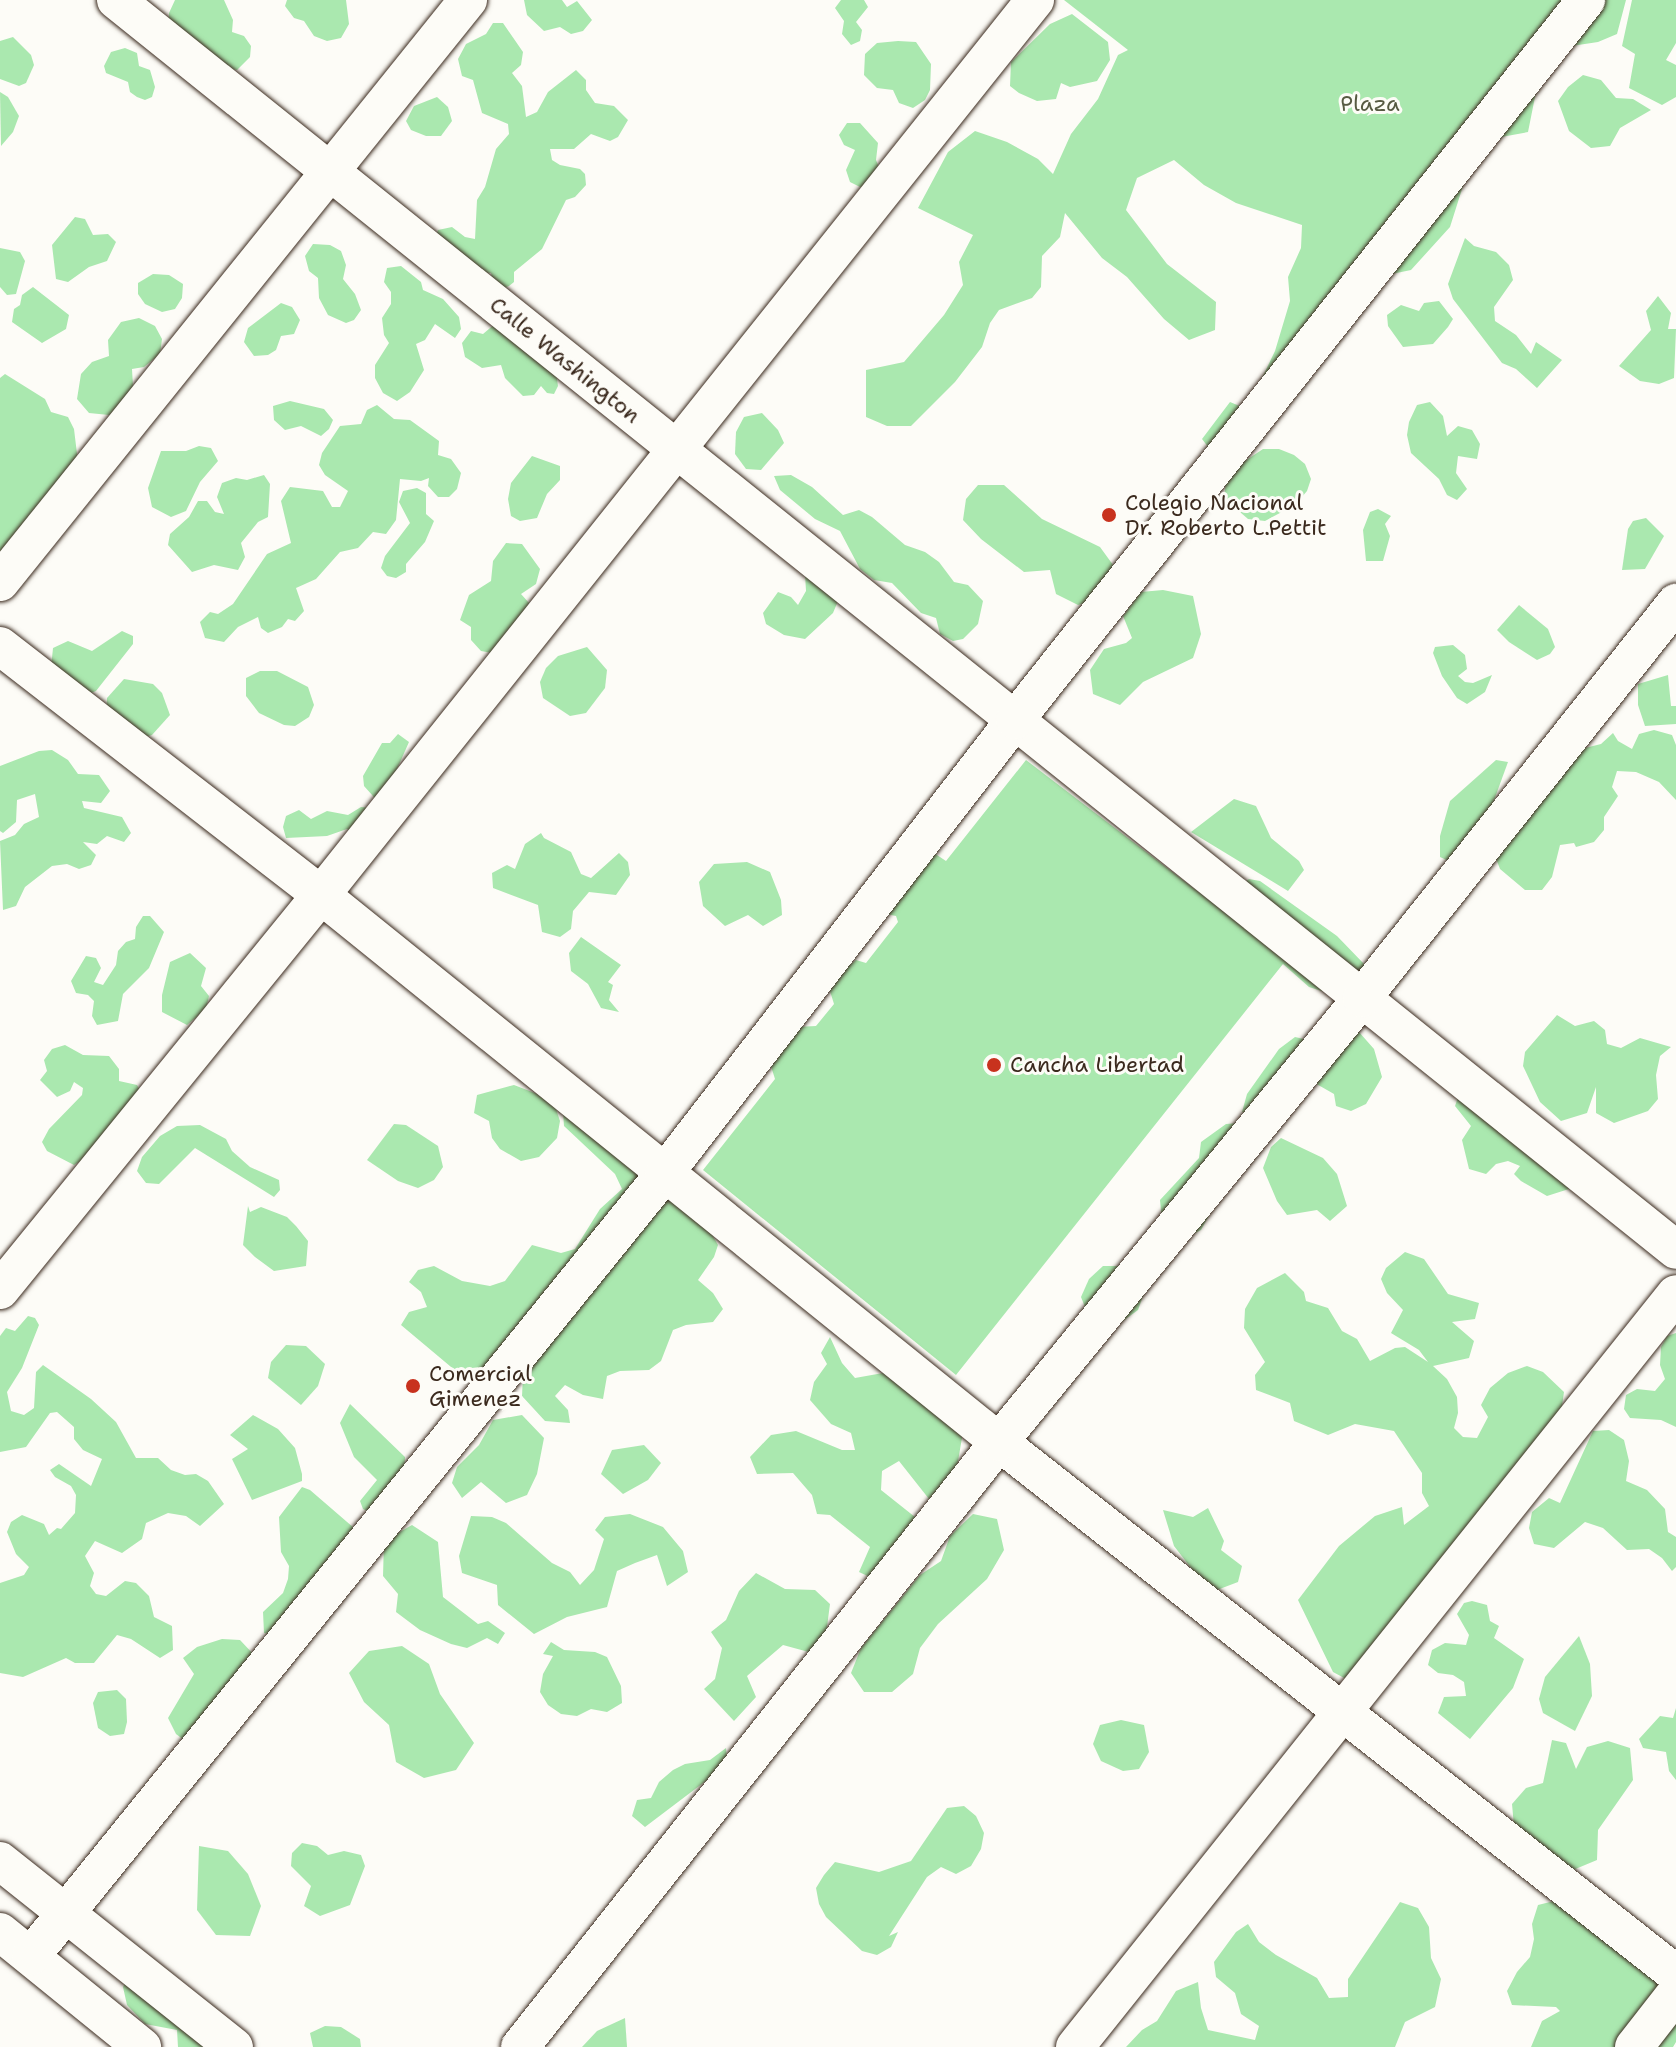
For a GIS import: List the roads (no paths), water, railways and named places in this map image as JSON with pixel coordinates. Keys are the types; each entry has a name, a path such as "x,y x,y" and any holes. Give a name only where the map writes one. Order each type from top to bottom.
{"street":[{"name":"Calle Washington","path":"116,0 1676,1250"},
{"path":"0,582 468,0"},
{"path":"0,1290 321,895 1035,0"},
{"path":"31,1956 664,1174 1015,720 1586,0"},
{"path":"520,2047 999,1442 1362,998 1676,603"},
{"path":"0,646 321,895 999,1442 1676,1974"},
{"path":"1075,2047 1344,1714 1676,1294"},
{"path":"0,1861 234,2047"},
{"path":"0,1932 142,2047"},
{"path":"1634,2047 1676,1993"}],"place":[{"name":"Colegio Nacional Dr. Roberto L.Pettit","path":"1109,515"},
{"name":"Cancha Libertad","path":"994,1065"},
{"name":"Comercial Gimenez","path":"413,1386"}],"park label":[{"name":"Plaza","path":"1370,104"}]}
